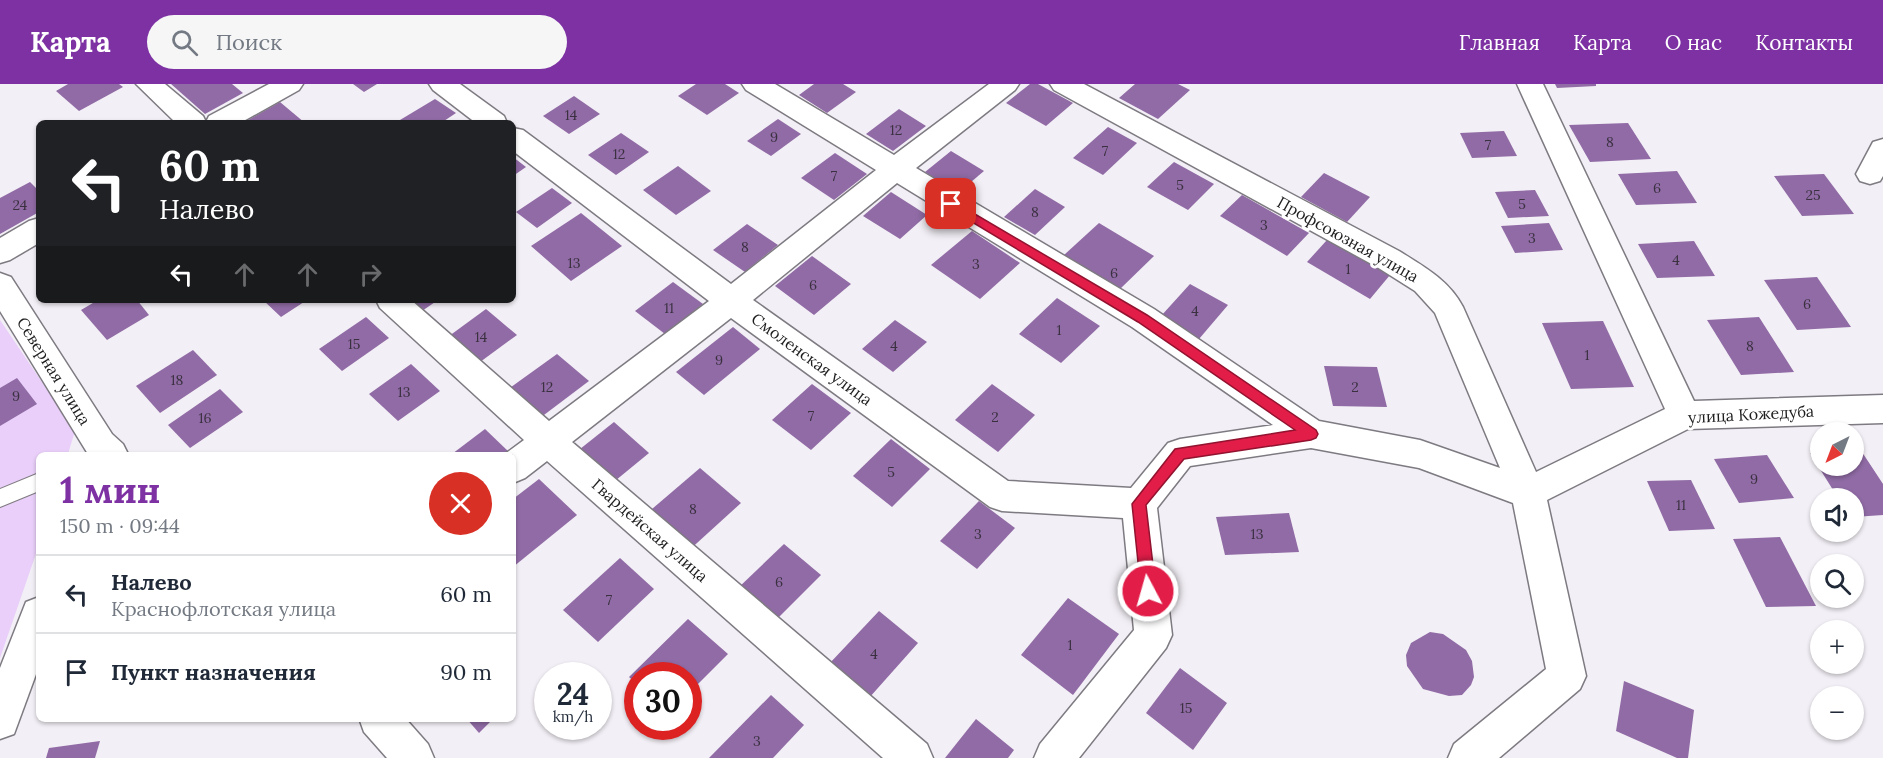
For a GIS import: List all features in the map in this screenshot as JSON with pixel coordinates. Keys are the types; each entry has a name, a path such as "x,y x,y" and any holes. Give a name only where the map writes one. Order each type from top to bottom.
{"street":[{"path":"149,84 190,120"},
{"path":"224,120 290,84"},
{"path":"441,84 490,120"},
{"path":"755,84 894,170 1143,318 1311,434"},
{"path":"516,466 731,301 894,170 1006,84"},
{"name":"Профсоюзная улица","path":"1063,84 1388,259 1426,283 1448,307 1528,494 1567,676 1467,758"},
{"path":"1530,84 1684,415"},
{"name":"Смоленская улица","path":"516,139 731,301 1002,496 1139,504"},
{"path":"1870,174 1883,149"},
{"path":"0,252 36,231"},
{"name":"Северная улица","path":"0,285 103,451"},
{"name":"Гвардейская улица","path":"394,303 548,441 913,758"},
{"name":"улица Кожедуба","path":"1528,494 1684,415 1883,409"},
{"path":"1054,758 1153,635 1139,504 1180,453 1311,434 1420,454 1528,494"},
{"path":"0,720 36,622"},
{"path":"382,722 414,758"}],"lane":[{"path":"0,498 36,483"}],"shaded area":[{"path":"0,320 75,431 69,452 36,452 36,554 0,658"}],"building":[{"path":"68,84 119,84 123,87 79,111 56,91"},
{"path":"171,84 232,84 243,93 205,114"},
{"path":"353,84 377,84 364,92"},
{"path":"696,84 725,84 739,93 707,115 678,96"},
{"path":"814,84 843,84 856,92 827,113 799,95"},
{"path":"1030,84 1038,84 1073,103 1046,126 1006,103"},
{"path":"1135,84 1178,84 1190,90 1158,119 1119,98"},
{"path":"1555,84 1596,84 1596,86 1557,88"},
{"path":"574,96 600,114 569,134 543,116"},
{"path":"435,99 456,113 446,120 400,120"},
{"path":"280,102 301,120 248,120"},
{"path":"899,109 926,126 893,151 866,134"},
{"path":"778,119 801,134 771,156 747,141"},
{"path":"1628,123 1651,159 1590,162 1569,125"},
{"path":"1108,127 1137,143 1103,175 1073,158"},
{"path":"1504,131 1517,156 1472,158 1460,133"},
{"path":"621,133 649,152 616,175 588,155"},
{"path":"951,151 984,171 958,193 925,172"},
{"path":"835,153 867,174 834,200 801,178"},
{"path":"516,159 526,167 516,174"},
{"path":"1174,162 1214,184 1188,210 1147,187"},
{"path":"678,166 711,191 676,215 643,190"},
{"path":"1677,171 1697,203 1636,205 1618,174"},
{"path":"1324,173 1370,197 1347,222 1301,197"},
{"path":"1824,174 1854,214 1802,216 1774,176"},
{"path":"30,182 36,188 36,214 0,234 0,198"},
{"path":"552,188 572,203 537,228 516,212"},
{"path":"1035,189 1065,207 1035,235 1004,217"},
{"path":"1535,190 1549,216 1508,218 1495,192"},
{"path":"891,192 927,215 900,239 863,216"},
{"path":"1242,195 1309,233 1287,256 1220,216"},
{"path":"581,213 622,246 571,281 531,246"},
{"path":"1099,223 1154,256 1119,290 1064,255"},
{"path":"1549,223 1563,250 1515,253 1501,226"},
{"path":"747,224 778,245 745,272 713,250"},
{"path":"972,231 1020,263 980,299 931,265"},
{"path":"1327,240 1390,275 1370,299 1307,262"},
{"path":"1694,241 1715,276 1657,278 1638,244"},
{"path":"812,256 851,284 814,315 775,286"},
{"path":"1817,277 1851,327 1797,330 1764,280"},
{"path":"673,282 703,304 665,334 635,311"},
{"path":"1190,284 1228,305 1199,339 1161,316"},
{"path":"1057,298 1100,326 1061,363 1019,334"},
{"path":"93,303 139,303 149,315 107,340 81,310"},
{"path":"266,303 302,303 281,317"},
{"path":"413,303 434,303 422,311"},
{"path":"486,309 517,335 476,365 445,339"},
{"path":"366,317 389,338 342,371 319,349"},
{"path":"1759,317 1794,372 1741,375 1707,320"},
{"path":"895,320 927,342 893,372 862,349"},
{"path":"1603,321 1634,387 1571,389 1542,323"},
{"path":"733,327 760,349 704,395 676,372"},
{"path":"193,350 217,375 160,413 136,386"},
{"path":"557,354 589,381 536,421 504,392"},
{"path":"411,364 440,391 398,421 369,394"},
{"path":"1324,366 1377,367 1387,407 1333,406"},
{"path":"17,378 37,404 0,426 0,388"},
{"path":"812,384 851,413 811,450 772,420"},
{"path":"992,384 1035,415 998,452 955,420"},
{"path":"220,389 243,412 190,448 168,425"},
{"path":"614,422 649,453 610,485 575,453"},
{"path":"485,429 509,452 455,452"},
{"path":"891,439 930,469 892,507 853,476"},
{"path":"1767,455 1794,498 1739,503 1714,459"},
{"path":"1864,455 1883,484 1883,515 1864,516 1864,488 1832,488 1824,476 1864,476"},
{"path":"700,468 741,503 686,553 645,515"},
{"path":"539,479 577,515 516,565 516,497"},
{"path":"1691,480 1715,529 1669,531 1647,481"},
{"path":"979,501 1015,528 977,569 940,541"},
{"path":"1289,513 1299,552 1225,555 1216,517"},
{"path":"1780,537 1810,594 1810,606 1766,607 1733,539"},
{"path":"784,544 821,575 774,622 737,589"},
{"path":"620,558 654,589 598,642 563,610"},
{"path":"1068,598 1119,634 1073,695 1021,655"},
{"path":"879,611 918,643 869,698 829,664"},
{"path":"688,619 728,654 702,680 702,662 644,662"},
{"path":"1430,632 1443,634 1466,650 1472,661 1474,677 1471,685 1462,695 1449,696 1423,689 1407,666 1406,655 1411,643"},
{"path":"1180,668 1227,703 1193,750 1146,713"},
{"path":"1624,681 1694,710 1688,758 1677,758 1616,731"},
{"path":"771,695 804,725 773,758 709,758"},
{"path":"976,719 1014,750 1008,758 945,758"},
{"path":"469,722 490,722 479,733"},
{"path":"100,741 95,758 46,758 49,748"}],"route":[{"path":"951,204 1143,318 1311,434 1180,453 1139,504 1148,591"}]}
